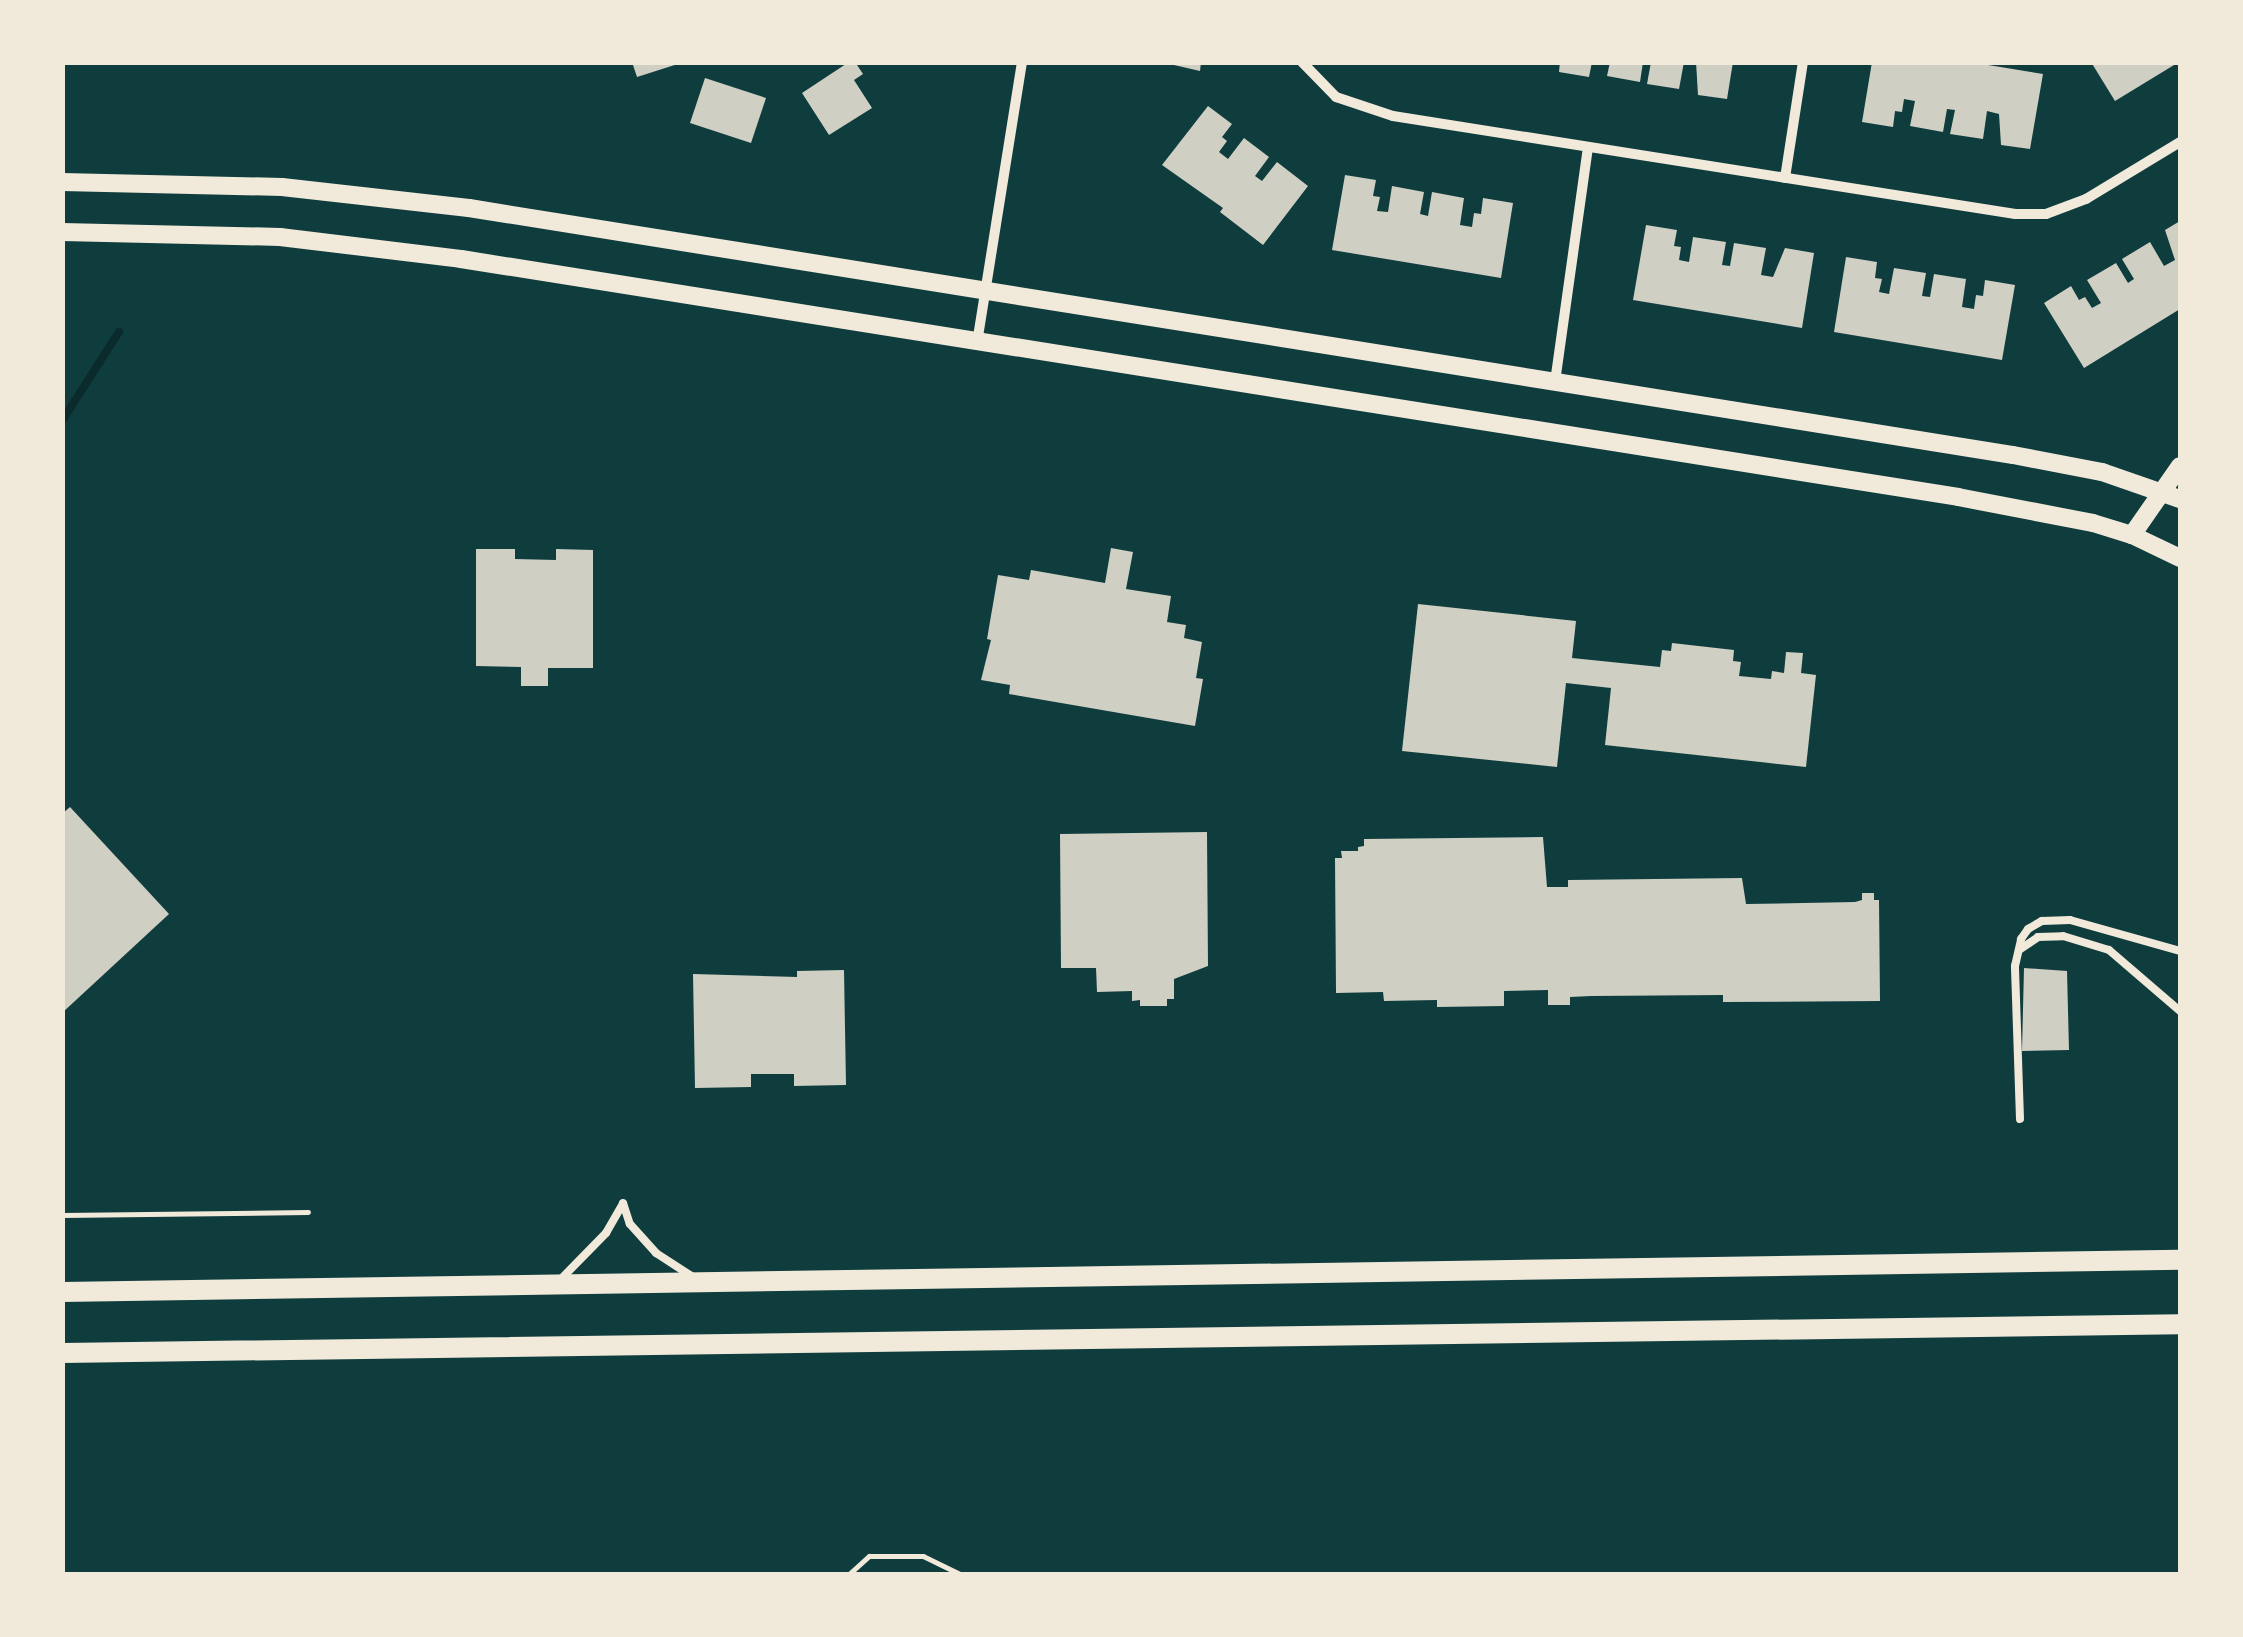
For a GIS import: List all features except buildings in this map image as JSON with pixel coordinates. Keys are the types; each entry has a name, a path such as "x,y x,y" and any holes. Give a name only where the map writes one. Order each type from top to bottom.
{"main road":[{"path":"62,1292 2180,1260"},
{"path":"62,1353 2180,1324"}],"street":[{"path":"977,343 1022,62"},
{"path":"1302,62 1321,86 1368,111 2032,215 2102,191 2180,142"},
{"path":"1785,178 1803,62"},
{"path":"1555,382 1588,147"},
{"path":"62,182 282,187 376,196 2013,454 2102,472 2172,496"},
{"path":"62,232 280,236 378,247 1958,497 2064,516 2132,534 2180,558"},
{"path":"2132,534 2172,496 2180,466"}],"lane":[{"path":"2020,1119 2017,951 2028,929 2056,919 2180,951"},
{"path":"2017,951 2028,942 2052,936 2109,950 2180,1011"},
{"path":"556,1284 606,1233 623,1203 630,1224 656,1253 700,1282"}],"path":[{"path":"62,1215 308,1212"},
{"path":"849,1574 868,1556 924,1556 960,1574"}],"waterway":[{"path":"62,421 119,332"}]}
